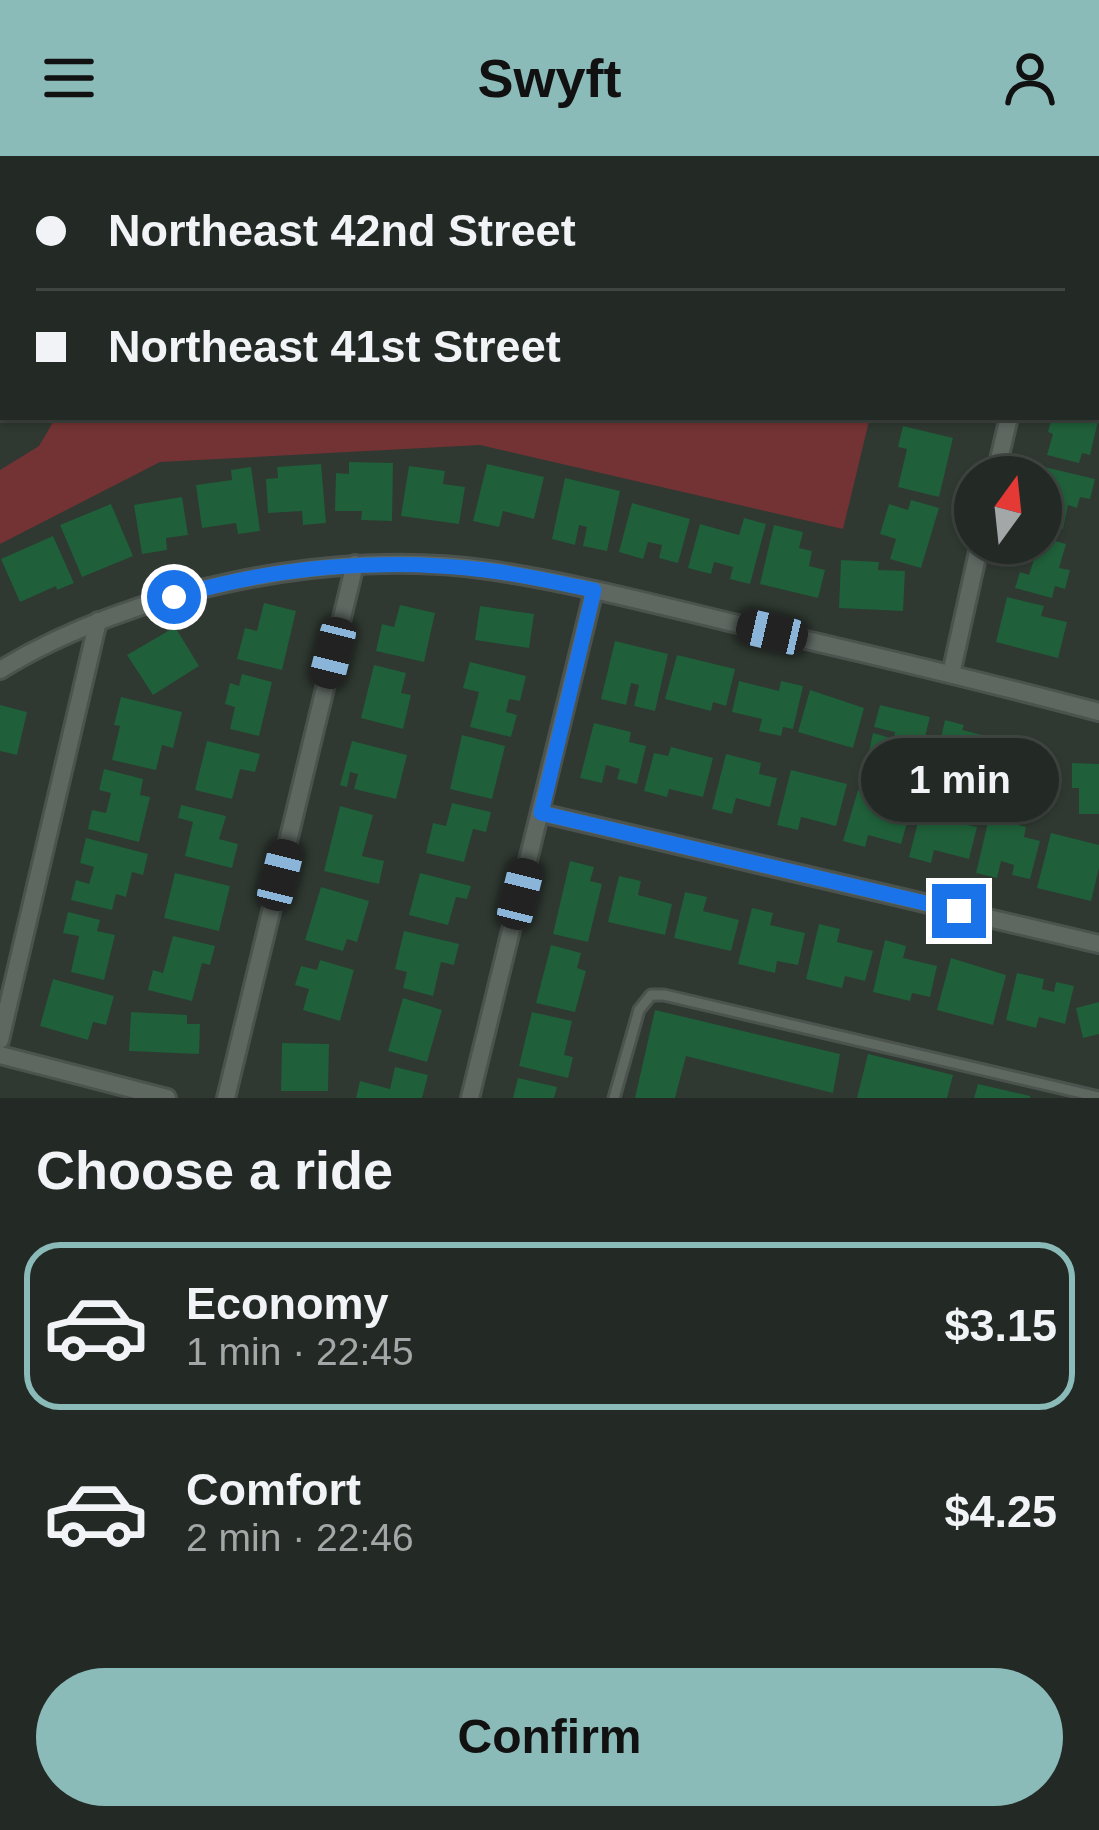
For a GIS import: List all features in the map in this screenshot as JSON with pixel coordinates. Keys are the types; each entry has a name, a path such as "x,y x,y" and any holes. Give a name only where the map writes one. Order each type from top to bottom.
{"street":[{"path":"1000,456 1008,420"},
{"path":"0,670 98,621 212,586 355,564 487,570 594,590 1099,712"},
{"path":"226,1098 355,564"},
{"path":"951,674 975,564"},
{"path":"470,1098 594,590"},
{"path":"0,1040 98,621"},
{"path":"541,813 1099,944"},
{"path":"0,1055 167,1098"}],"lane":[{"path":"614,1098 639,1010 651,995 1099,1097"}],"shaded area":[{"path":"54,420 869,420 843,529 480,445 160,462 0,544 0,470 39,446"}],"building":[{"path":"1051,420 1098,420 1090,455 1082,453 1079,463 1047,455 1053,434 1048,432"},
{"path":"903,426 953,438 939,497 898,487 907,449 898,447"},
{"path":"349,462 393,463 392,521 361,520 362,511 335,511 336,473 349,474"},
{"path":"321,464 326,523 303,525 302,511 268,513 266,479 278,478 277,467"},
{"path":"487,464 544,477 534,519 503,511 499,527 473,521"},
{"path":"409,466 445,471 443,484 465,487 459,524 401,516"},
{"path":"251,467 260,531 238,534 236,523 202,528 196,485 232,480 231,470"},
{"path":"1062,471 1095,479 1090,499 1080,497 1077,508 1068,505 1063,529"},
{"path":"565,478 620,491 607,551 583,546 587,527 579,525 575,545 552,539"},
{"path":"182,497 188,535 166,538 167,550 142,554 134,505"},
{"path":"911,500 939,508 921,568 890,559 896,539 880,534 889,504 908,510"},
{"path":"632,503 690,519 678,563 659,558 662,545 648,542 643,559 619,552"},
{"path":"111,504 133,556 82,577 60,525"},
{"path":"744,518 766,524 750,584 730,579 733,567 714,562 711,574 688,568 700,524 739,535"},
{"path":"774,525 803,532 799,548 812,551 809,566 825,570 818,598 760,584"},
{"path":"53,536 74,583 20,602 1,559"},
{"path":"841,560 879,562 878,570 905,571 903,611 839,608"},
{"path":"1032,564 1060,564 1059,568 1070,570 1065,589 1055,586 1052,598 1015,588 1020,572 1029,575"},
{"path":"1007,597 1044,606 1041,616 1067,622 1058,658 996,642"},
{"path":"264,603 296,611 282,670 237,659 245,628 257,631"},
{"path":"400,605 435,613 424,662 376,651 382,624 394,627"},
{"path":"480,606 534,614 529,648 475,640"},
{"path":"175,627 199,666 153,695 127,655"},
{"path":"615,641 668,654 655,711 634,706 639,685 631,683 626,705 601,699"},
{"path":"677,655 735,669 726,706 713,702 711,711 665,699"},
{"path":"470,662 526,676 520,701 509,699 506,712 517,715 511,737 470,727 479,692 463,688"},
{"path":"374,665 406,673 401,693 411,695 403,729 361,718"},
{"path":"242,674 272,682 259,736 230,729 235,707 225,704 230,683 239,686"},
{"path":"739,681 779,691 781,681 803,686 793,729 783,727 781,736 759,731 762,719 732,712"},
{"path":"810,690 864,708 853,748 798,732"},
{"path":"121,697 182,712 173,748 162,745 156,770 112,760"},
{"path":"0,705 27,712 17,755 0,751"},
{"path":"880,705 930,717 918,764 869,752 873,733 894,739 895,732 874,727"},
{"path":"945,720 990,737 981,773 967,770 962,791 931,783"},
{"path":"594,723 631,732 629,742 646,746 637,784 617,779 620,769 606,765 602,783 580,778"},
{"path":"462,735 505,746 492,799 450,789"},
{"path":"1013,737 1033,742 1030,753 1054,759 1044,799 1001,789"},
{"path":"207,741 260,754 255,772 240,769 232,799 195,790"},
{"path":"352,741 407,755 396,799 354,789 358,774 350,772 347,787 340,785"},
{"path":"671,747 713,758 703,797 669,789 667,797 644,791 654,753 668,756"},
{"path":"726,754 761,763 759,774 777,778 770,807 736,798 732,814 712,809"},
{"path":"1072,763 1099,764 1099,814 1079,814"},
{"path":"104,769 143,779 140,795 150,797 139,842 88,829 92,810 106,813 111,793 99,790"},
{"path":"791,770 847,784 836,826 801,817 798,830 777,825"},
{"path":"858,790 893,800 892,806 910,812 901,844 868,835 865,847 843,841"},
{"path":"452,803 491,812 486,832 473,829 464,862 426,853 433,823 446,826"},
{"path":"923,803 961,813 958,823 977,827 969,859 934,850 931,863 909,857"},
{"path":"181,805 226,816 219,839 238,844 232,868 185,856 193,822 178,818"},
{"path":"340,806 373,815 362,856 384,861 379,884 324,871"},
{"path":"989,818 1026,827 1024,837 1040,841 1030,879 1012,875 1014,865 1001,861 997,878 976,873"},
{"path":"1051,833 1099,845 1091,901 1037,888"},
{"path":"86,838 148,854 143,875 132,872 126,897 116,894 112,910 71,900 76,880 89,884 94,867 80,863"},
{"path":"570,861 594,867 590,881 602,884 588,942 553,934"},
{"path":"175,873 230,886 219,931 164,918"},
{"path":"420,873 471,886 467,899 456,897 448,925 409,915"},
{"path":"619,876 641,881 638,895 672,904 665,935 608,922"},
{"path":"321,887 369,901 357,942 347,939 343,951 305,940"},
{"path":"685,892 707,897 703,911 739,920 731,951 674,938"},
{"path":"752,908 773,913 770,925 805,933 798,965 777,961 775,973 738,964"},
{"path":"68,912 100,920 97,931 115,935 104,980 71,972 79,936 63,933"},
{"path":"819,924 840,929 837,942 873,951 865,981 845,976 842,988 806,979"},
{"path":"404,931 459,944 454,965 441,962 433,996 403,988 407,972 395,969"},
{"path":"173,936 215,946 210,965 202,963 192,1001 148,990 153,970 163,973"},
{"path":"885,940 906,946 903,958 937,966 930,997 912,993 910,1001 873,992"},
{"path":"551,945 581,953 577,968 586,971 575,1012 536,1003"},
{"path":"951,958 1006,975 993,1025 937,1010"},
{"path":"320,960 354,970 340,1021 303,1010 309,989 295,985 301,966 317,970"},
{"path":"1017,973 1044,979 1042,989 1054,992 1056,982 1074,986 1065,1024 1039,1017 1036,1028 1006,1020"},
{"path":"53,979 114,996 106,1025 93,1022 88,1040 40,1026"},
{"path":"403,998 442,1010 427,1062 388,1051"},
{"path":"1099,1002 1099,1034 1083,1038 1076,1008"},
{"path":"655,1010 840,1054 833,1093 686,1056 675,1098 635,1098"},
{"path":"131,1012 187,1015 187,1024 200,1024 199,1054 129,1051"},
{"path":"532,1012 572,1021 564,1055 573,1057 568,1078 519,1066"},
{"path":"282,1043 329,1044 328,1091 281,1091"},
{"path":"868,1054 953,1075 947,1098 857,1098"},
{"path":"395,1067 428,1075 422,1098 356,1098 360,1081 390,1089"},
{"path":"518,1078 557,1087 554,1098 513,1098"},
{"path":"978,1084 1030,1096 1030,1098 974,1098"}],"route":[{"path":"174,597 212,586 355,564 487,570 594,590 541,813 959,911"}]}
